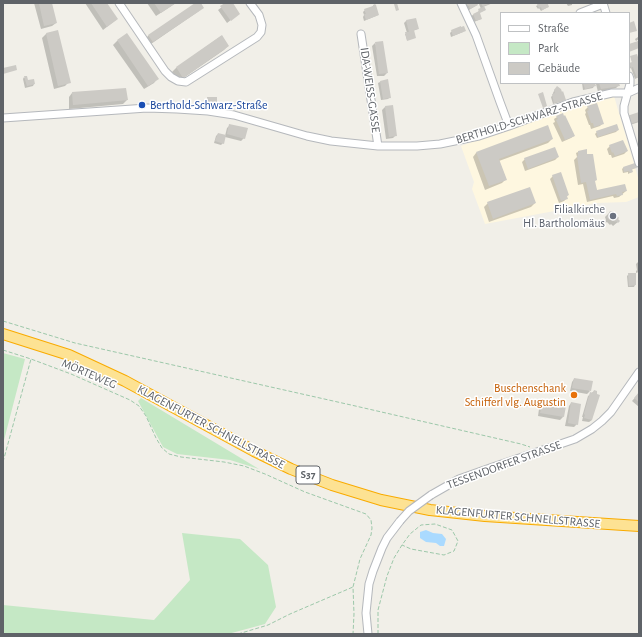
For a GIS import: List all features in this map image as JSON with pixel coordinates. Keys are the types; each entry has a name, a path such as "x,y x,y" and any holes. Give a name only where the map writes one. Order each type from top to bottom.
{"highway":[{"name":"KLAGENFURTER SCHNELLSTRASSE","path":"3,334 69,355 124,382 254,452 291,469 332,485 374,498 430,510 485,516 639,526"}],"street":[{"path":"119,3 165,71 178,81 186,82 257,37 261,32 262,25 258,15 250,3"},
{"path":"461,3 476,35 509,126"},
{"path":"582,12 603,3"},
{"name":"IDA-WEISS-GASSE","path":"362,34 378,146"},
{"path":"630,84 624,106 624,113 639,163"},
{"path":"628,93 639,88"},
{"name":"BERTHOLD-SCHWARZ-STRASSE","path":"3,118 147,108 177,108 234,115 331,142 378,146 417,146 460,141 509,126 573,102 612,93 628,93"},
{"name":"TESSENDORFER STRASSE","path":"368,634 366,613 369,584 373,571 387,538 409,511 431,495 458,479 575,439 592,429 610,412 639,372"}],"path":[{"path":"3,321 75,343 520,444 535,449 537,452"},
{"name":"MÖRTEWEG","path":"3,350 71,374 135,403 146,416 162,448 169,454 181,458 224,462 244,466 311,494 366,514 371,520 372,528 371,535 360,559 354,587 353,634"},
{"path":"3,462 31,359"},
{"path":"378,634 378,610 382,593 394,558 402,545 410,534 421,525 435,524 452,530 458,541 454,551 444,555 411,549 402,545"},
{"path":"238,634 268,626 290,614 354,587"}],"shaded area":[{"path":"614,96 639,181 639,197 626,202 596,203 485,224 472,189 474,182 461,146 574,105"}],"green space":[{"path":"3,353 25,359 3,444"},
{"path":"141,398 259,469 230,460 177,454 163,447 138,401"},
{"path":"182,533 240,539 268,565 276,607 265,624 228,634 3,634 3,605 154,620 190,580"}],"water":[{"path":"426,530 433,533 442,534 446,539 444,546 426,542 420,538 420,532"}],"building":[{"path":"39,3 52,3 57,23 44,26"},
{"path":"91,3 107,3 118,19 107,27"},
{"path":"154,3 176,3 161,13"},
{"path":"195,3 201,3 204,8 153,42 148,35"},
{"path":"225,3 233,3 240,14 231,21 220,6"},
{"path":"397,3 399,10 396,11 394,4"},
{"path":"466,3 477,3 478,5 470,9"},
{"path":"481,3 492,3 484,6 486,10 480,13 482,19 476,21 473,14 479,11 478,9 483,7"},
{"path":"551,3 548,4 549,7 542,10 537,4"},
{"path":"375,4 379,15 366,20 364,9"},
{"path":"416,18 419,29 414,30 416,38 407,41 405,32 409,32 406,20"},
{"path":"634,21 637,31 630,33 630,23"},
{"path":"464,26 466,31 453,36 451,30"},
{"path":"58,30 71,83 58,86 46,33"},
{"path":"127,33 159,79 148,86 117,40"},
{"path":"222,35 229,46 183,78 176,67"},
{"path":"383,41 388,73 379,74 375,42"},
{"path":"638,41 639,48 630,52 630,44"},
{"path":"637,54 639,60 639,77 637,78 633,67 631,68 630,66 630,63 632,62 630,56"},
{"path":"16,65 17,70 3,74 3,68"},
{"path":"24,76 27,76 28,80 34,79 35,84 27,86"},
{"path":"388,79 391,98 383,99 380,81"},
{"path":"583,84 595,84 596,86 585,89"},
{"path":"599,84 619,84 620,86 601,89"},
{"path":"557,86 562,92 563,91 566,100 554,103 552,94 555,93 554,90"},
{"path":"126,88 128,100 73,105 72,92"},
{"path":"543,92 547,106 543,108 538,94"},
{"path":"207,97 217,97 217,105 207,105"},
{"path":"597,103 604,124 594,127 587,111 589,110 587,106"},
{"path":"393,105 397,136 389,137 385,106"},
{"path":"639,112 639,121 630,124 627,116"},
{"path":"563,113 575,136 565,140 556,120 558,119 556,116"},
{"path":"229,124 248,128 245,139 227,134"},
{"path":"617,124 619,130 598,137 596,131"},
{"path":"548,125 553,139 499,159 507,180 489,186 476,152"},
{"path":"218,133 226,135 224,144 215,141"},
{"path":"623,140 628,151 615,156 609,145"},
{"path":"555,147 559,157 528,169 524,158"},
{"path":"587,149 587,154 593,154 597,190 625,184 627,191 622,192 623,195 617,196 616,194 590,200 586,182 581,183 577,156 578,151"},
{"path":"635,163 637,168 632,169 633,172 624,172 623,167"},
{"path":"561,172 569,195 567,196 568,199 561,201 552,175"},
{"path":"530,187 536,203 493,219 487,202"},
{"name":"Filialkirche Hl. Bartholomäus","path":"611,211 613,211 619,218 618,219 620,221 618,223 612,218 609,220 607,217"},
{"path":"628,273 636,273 636,285 629,286"},
{"path":"574,378 593,381 591,391 572,388"},
{"path":"594,390 600,395 592,420 584,418 584,414 590,392 593,393"},
{"path":"639,392 639,402 634,398"},
{"path":"571,402 581,404 578,425 568,423"},
{"path":"542,405 560,408 560,405 566,406 564,417 540,413"}],"place":[{"name":"Berthold-Schwarz-Straße","path":"142,105"},
{"name":"Filialkirche Hl. Bartholomäus","path":"613,216"},
{"name":"Buschenschank Schifferl vlg. Augustin","path":"574,395"}]}
